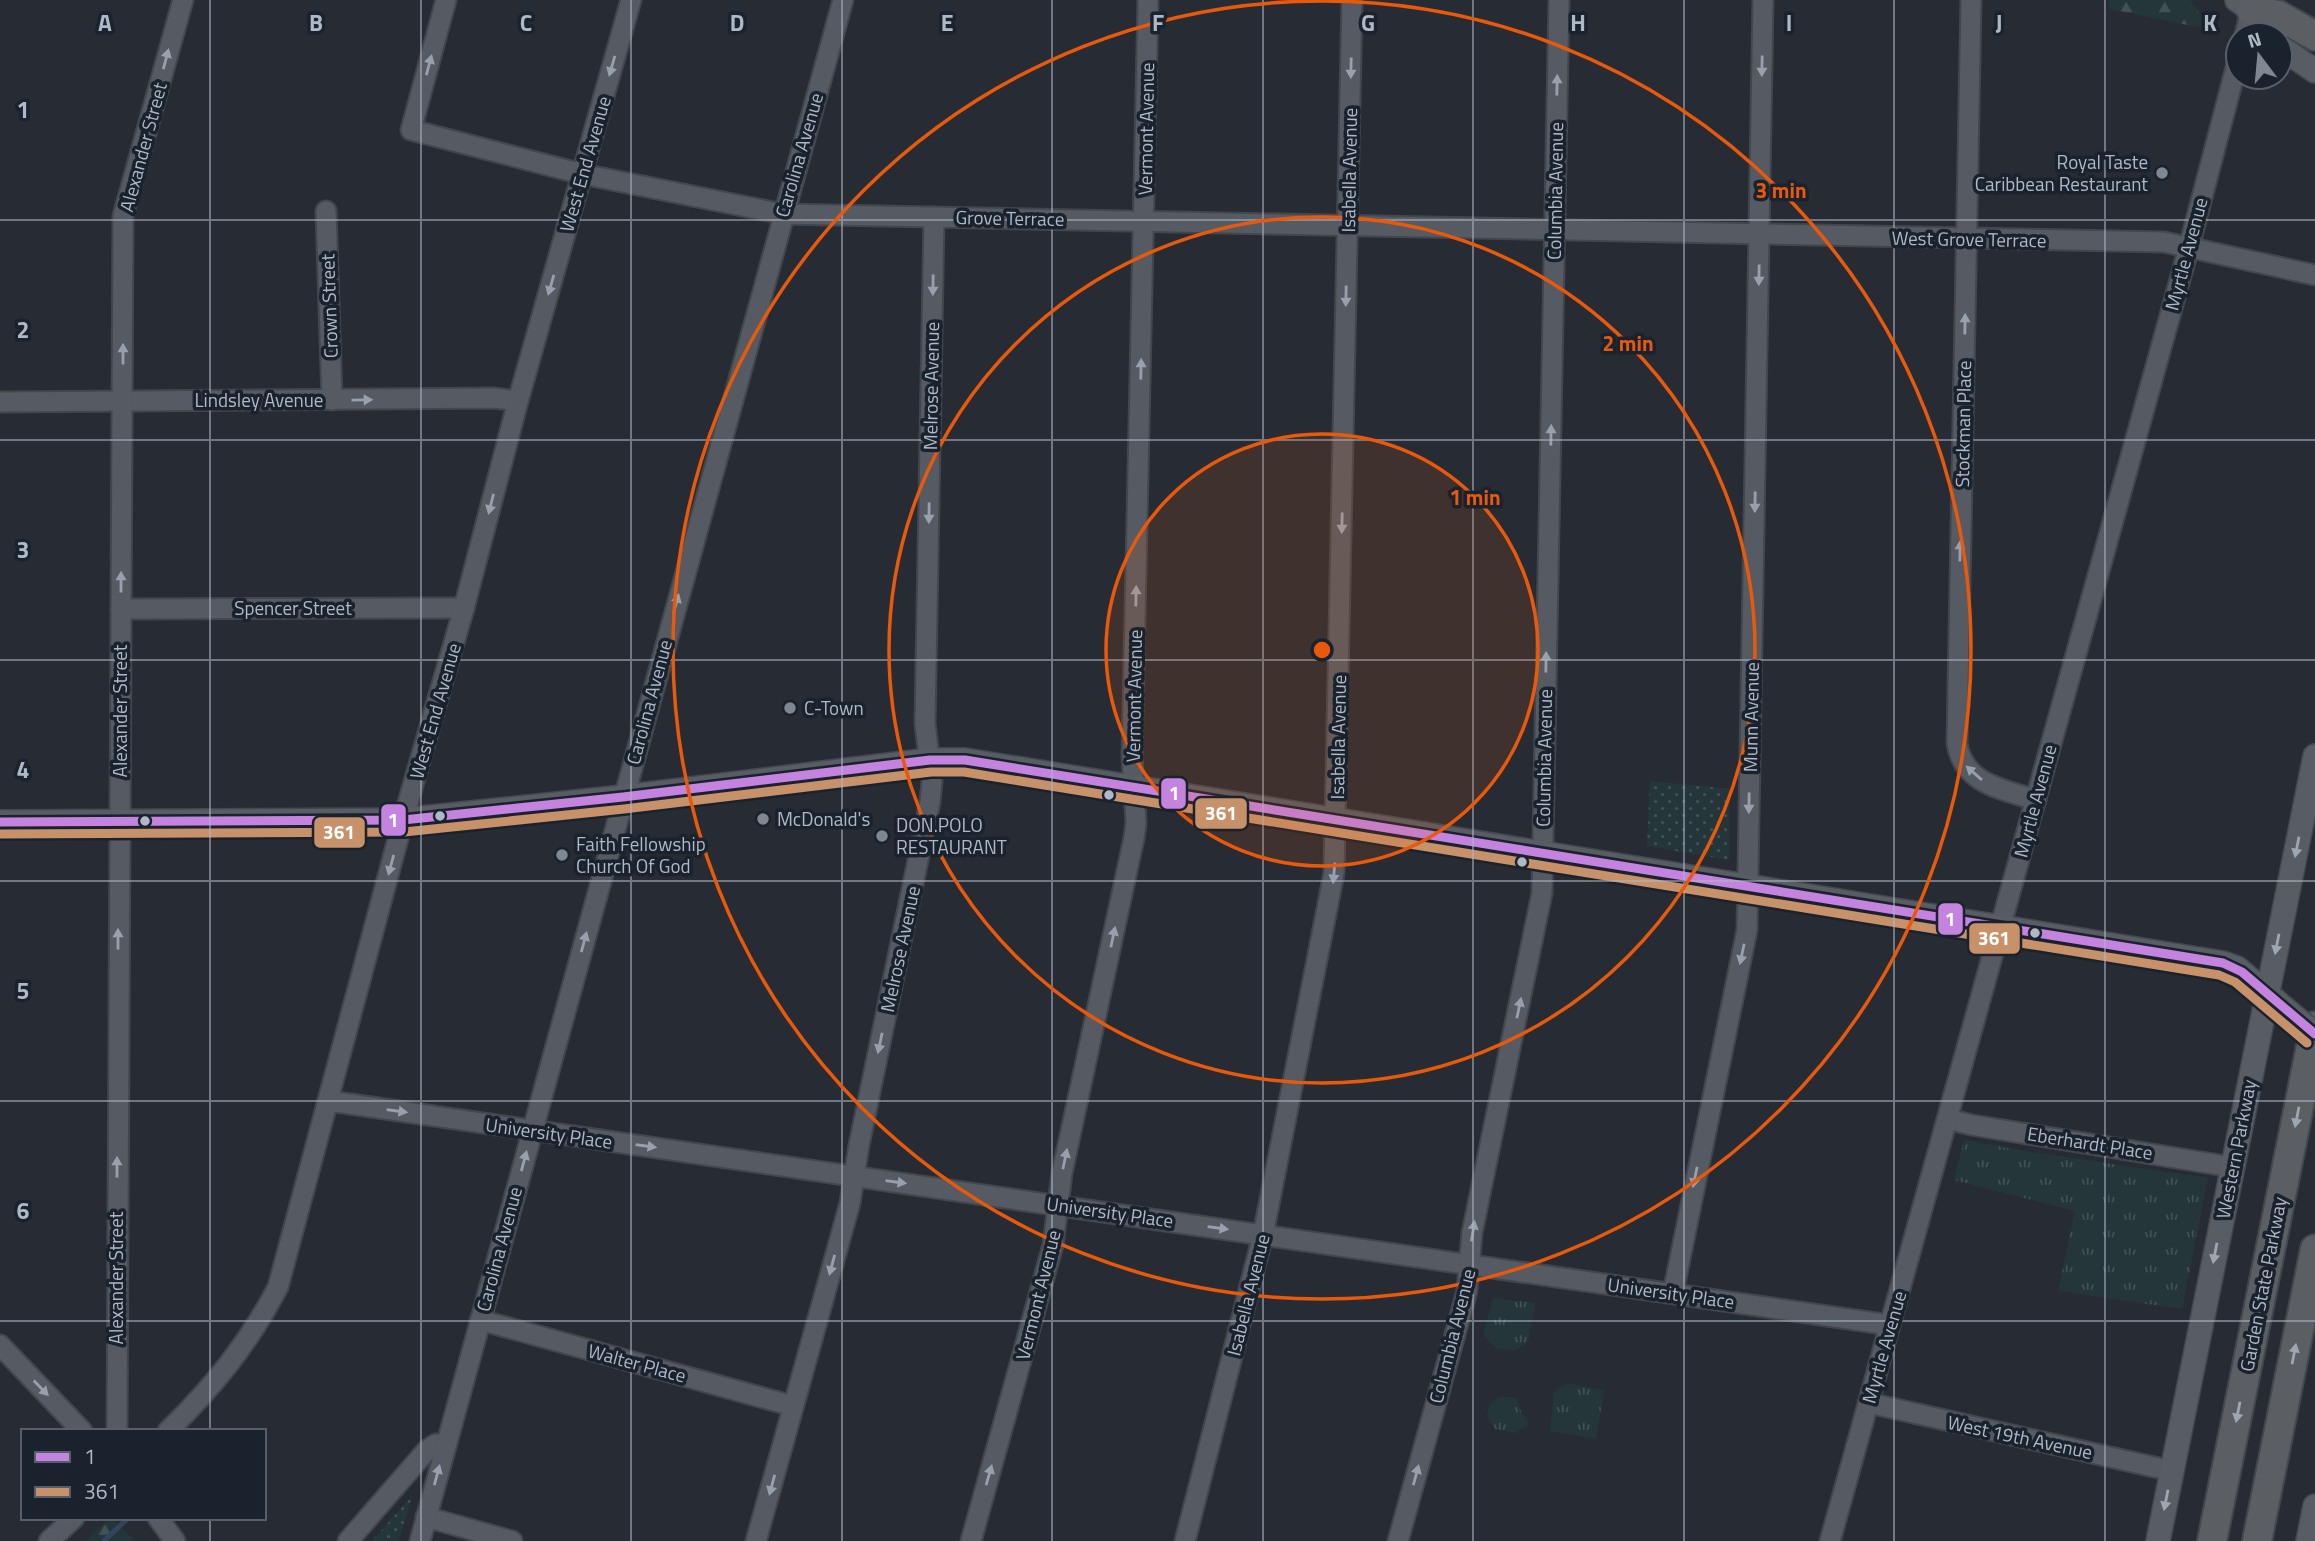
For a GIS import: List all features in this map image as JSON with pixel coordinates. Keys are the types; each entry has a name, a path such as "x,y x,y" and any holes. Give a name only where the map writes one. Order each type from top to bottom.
{"highway":[{"path":"2247,11 2278,16 2315,36"},
{"name":"Garden State Parkway","path":"2212,1541 2315,1026"},
{"path":"2257,1541 2315,1249"}],"main road":[{"path":"2294,57 2315,72"},
{"name":"Western Parkway","path":"2158,1541 2232,1167 2276,1001 2315,756"},
{"path":"0,822 403,820 930,760 965,760 2223,963 2237,968 2315,1034"},
{"path":"2308,1541 2315,1506"}],"street":[{"name":"Alexander Street","path":"117,1429 123,216 183,0"},
{"name":"Grove Terrace","path":"446,0 411,130 582,174 783,214 1619,231"},
{"name":"West End Avenue","path":"170,1429 203,1396 259,1324 278,1287 403,820 631,0"},
{"name":"Carolina Avenue","path":"419,1541 843,0"},
{"name":"Vermont Avenue","path":"971,1541 1053,1245 1062,1173 1136,823 1133,730 1148,0"},
{"name":"Isabella Avenue","path":"1185,1541 1263,1234 1332,893 1337,820 1352,0"},
{"name":"Columbia Avenue","path":"1398,1541 1467,1291 1472,1233 1541,902 1559,0"},
{"name":"Munn Avenue","path":"1672,1293 1745,940 1763,0"},
{"name":"Stockman Place","path":"1971,0 1957,743 1962,761 1974,775 1997,787 2036,800"},
{"name":"Myrtle Avenue","path":"1830,1541 2230,91"},
{"name":"Crown Street","path":"326,211 332,400"},
{"name":"Melrose Avenue","path":"756,1541 850,1203 861,1132 930,802 930,760 925,724 934,217"},
{"name":"West Grove Terrace","path":"1619,231 2164,242 2315,275"},
{"name":"Lindsley Avenue","path":"0,402 494,398 518,401"},
{"name":"Spencer Street","path":"121,609 464,608"},
{"name":"University Place","path":"329,1101 1890,1325"},
{"name":"Eberhardt Place","path":"1947,1119 2232,1167"},
{"name":"Walter Place","path":"480,1320 793,1406"},
{"path":"0,1345 80,1429"},
{"name":"West 19th Avenue","path":"1869,1402 2172,1471"},
{"path":"348,1541 431,1446 441,1443 446,1445"},
{"path":"426,1517 512,1541"},
{"path":"49,1541 72,1520"},
{"path":"159,1520 175,1541"}],"green space":[{"path":"2109,0 2190,0 2212,30 2110,9"},
{"path":"1650,781 1730,789 1729,860 1647,846"},
{"path":"1964,1140 2208,1178 2182,1309 2058,1291 2075,1211 1954,1180"},
{"path":"1493,1298 1535,1303 1528,1342 1515,1351 1496,1348 1483,1335"},
{"path":"1569,1384 1604,1390 1596,1439 1550,1431 1554,1393"},
{"path":"1500,1397 1516,1397 1529,1424 1515,1433 1495,1429 1487,1417 1490,1404"},
{"path":"412,1496 399,1541 372,1541"},
{"path":"109,1520 113,1520 135,1541 85,1541"}],"waterway":[{"path":"104,1541 126,1520"}],"transit line":[{"name":"1","path":"0,822 403,820 930,760 965,760 2223,963 2242,972 2315,1034"},
{"name":"361","path":"0,834 404,832 931,772 964,772 2219,975 2235,982 2307,1043"}],"place":[{"name":"Royal Taste Caribbean Restaurant","path":"2162,173"},
{"name":"C-Town","path":"790,708"},
{"name":"McDonald's","path":"763,819"},
{"name":"DON.POLO RESTAURANT","path":"882,836"},
{"name":"Faith Fellowship Church Of God","path":"562,855"}]}
